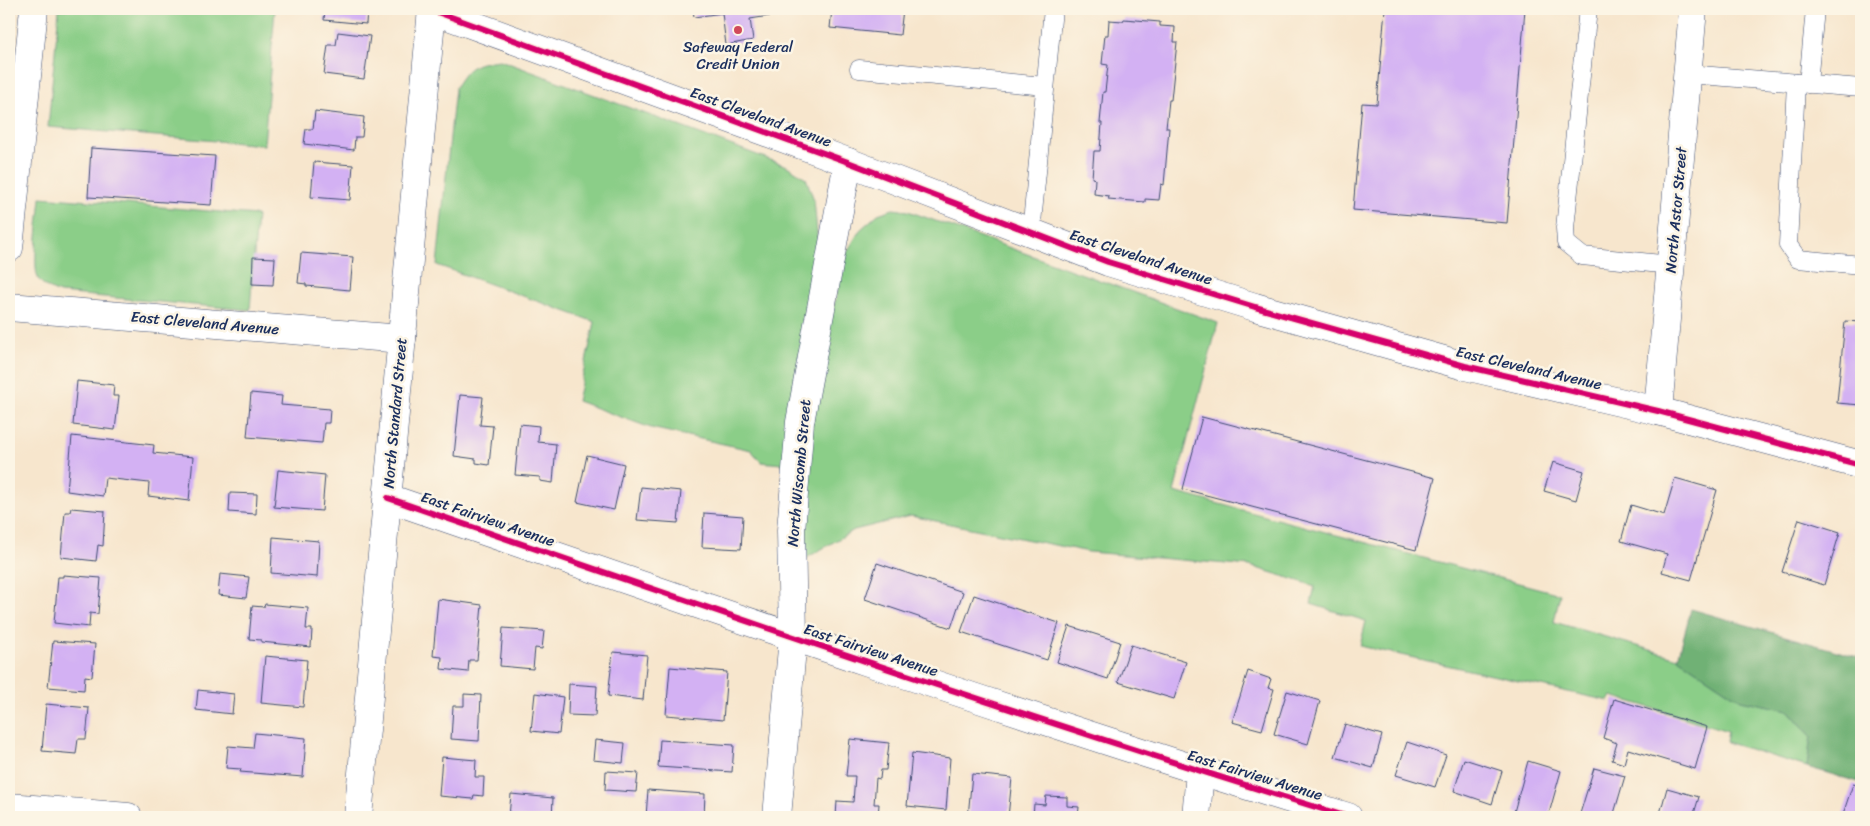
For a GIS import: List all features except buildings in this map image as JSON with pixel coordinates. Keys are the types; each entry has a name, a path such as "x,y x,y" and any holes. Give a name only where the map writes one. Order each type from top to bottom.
{"street":[{"path":"9,248 34,9"},
{"name":"North Astor Street","path":"1658,411 1693,9"},
{"name":"East Cleveland Avenue","path":"432,10 848,162 1108,262 1264,310 1465,366 1658,411 1861,465"},
{"name":"North Standard Street","path":"358,817 432,10"},
{"name":"North Wiscomb Street","path":"777,817 793,638 791,530 800,422 848,162"},
{"name":"East Cleveland Avenue","path":"9,308 402,340"},
{"name":"East Fairview Avenue","path":"388,498 793,638 1200,772 1348,817"},
{"path":"1196,817 1200,772"},
{"path":"9,806 128,817"}],"lane":[{"path":"1031,233 1053,9"},
{"path":"1588,9 1565,228 1566,243 1582,256 1670,265"},
{"path":"1815,9 1802,83 1788,245 1798,259 1861,265"},
{"path":"859,69 1045,86"},
{"path":"1688,74 1861,88"}],"green space":[{"path":"59,9 275,9 264,145 48,127"},
{"path":"500,60 787,166 806,178 814,200 818,243 792,465 761,462 751,450 651,428 577,401 595,322 437,265 455,88 464,74 473,66 484,62"},
{"path":"41,197 257,215 250,310 60,293 51,289 40,281 36,271"},
{"path":"893,209 908,211 1218,323 1174,492 1560,594 1554,622 1678,658 1741,700 1788,710 1811,736 1807,767 1726,742 1728,731 1612,696 1609,701 1360,646 1366,621 1311,604 1315,586 1250,566 1089,552 911,516 854,530 803,560 797,555 814,388 847,252 860,230 878,214"},
{"path":"1691,609 1861,658 1861,770 1858,782 1807,767 1811,736 1788,710 1741,700 1678,658"}],"cycle path":[{"path":"432,10 848,162 1108,262 1255,307 1465,366 1658,411 1861,465"},
{"path":"388,498 987,702 1348,817"}],"place":[{"name":"Safeway Federal Credit Union","path":"738,30"}]}
